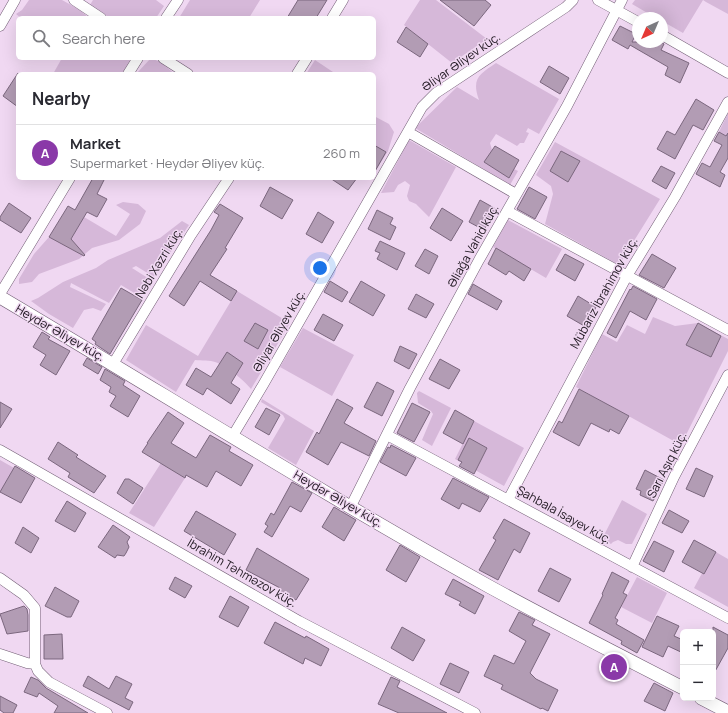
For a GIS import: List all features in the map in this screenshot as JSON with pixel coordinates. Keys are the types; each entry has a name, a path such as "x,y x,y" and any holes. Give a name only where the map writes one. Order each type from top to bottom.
{"street":[{"path":"0,26 15,0"},
{"path":"74,0 98,16"},
{"path":"167,16 178,0"},
{"path":"333,16 343,0"},
{"name":"Əliyar Əliyev küç.","path":"232,437 422,107 436,93 566,7 573,0"},
{"path":"598,0 632,19"},
{"name":"Əliağa Vahid küç.","path":"351,506 410,388 516,194 567,106 622,0"},
{"path":"668,38 728,73"},
{"path":"129,72 137,60"},
{"path":"166,60 185,72"},
{"path":"298,72 306,60"},
{"name":"Mübariz İbrahimov küç.","path":"508,500 627,276 675,198 728,102"},
{"path":"408,132 516,194"},
{"path":"0,296 69,180"},
{"name":"Nəbi Xəzri küç.","path":"113,364 191,235 228,180"},
{"path":"507,211 728,330"},
{"name":"Heydər Əliyev küç.","path":"0,296 232,437 491,587 680,686"},
{"name":"Sarı Aşıq küç.","path":"632,567 674,477 728,376"},
{"name":"Şahbala İsayev küç.","path":"387,435 728,618"},
{"name":"İbrahim Təhməzov küç.","path":"0,450 299,621 475,713"},
{"path":"0,578 24,595 35,608 35,664 38,671 49,682 107,713"},
{"path":"0,654 27,663 35,664"},
{"path":"707,701 728,712"}],"shaded area":[{"path":"29,0 62,0 80,10 87,16 18,16 16,14 22,10"},
{"path":"93,0 156,0 164,6 157,16 107,16 90,5"},
{"path":"190,0 260,0 250,16 180,16"},
{"path":"420,0 436,0 487,39 452,63 404,25"},
{"path":"635,0 703,0 683,33 668,24 668,12 646,12 632,4"},
{"path":"703,0 728,0 728,14 706,2"},
{"path":"61,60 130,60 123,72 54,72"},
{"path":"149,60 156,60 172,72 138,72"},
{"path":"315,60 333,72 307,72"},
{"path":"496,63 559,99 539,134 528,128 526,132 529,133 524,143 520,143 517,146 496,134 490,143 492,150 518,171 510,185 415,128 457,87 479,100 476,86 478,77 485,70"},
{"path":"728,113 728,137 719,132"},
{"path":"376,117 389,124 394,132 388,151 376,170"},
{"path":"409,140 456,167 429,217 416,204 409,201 407,196 410,185 405,181 398,185 394,192 381,193"},
{"path":"555,142 660,199 619,265 545,224 553,194 551,186 536,175"},
{"path":"123,202 138,204 146,211 140,224 119,240 92,248 79,259 39,274 32,282 19,284 19,279 34,254 49,237 71,239 84,217 116,236 130,214 116,205"},
{"path":"508,220 562,249 546,278 493,247"},
{"path":"182,221 189,225 154,277 136,266 132,268 151,280 141,297 121,285 109,303 71,283 70,287 106,304 101,311 93,308 84,310 73,328 49,314 31,301 63,282 96,268 108,260 160,238"},
{"path":"237,291 290,323 251,389 234,374 219,364 211,361 195,360 176,392 126,360 146,325 198,356"},
{"path":"653,317 675,326 698,323 728,339 728,351 681,445 576,387 602,334 617,342 627,325 645,334"},
{"path":"303,328 354,355 332,396 280,367"},
{"path":"419,391 451,408 432,446 422,440 433,414 431,411 418,403 417,393"},
{"path":"262,399 314,431 296,465 268,448 285,419 283,415 261,402"},
{"path":"474,421 524,448 504,486 455,459"},
{"path":"0,460 14,468 0,493"},
{"path":"161,463 185,478 154,527 129,513"},
{"path":"622,500 647,514 632,544 626,544 618,540 611,544 602,539"},
{"path":"714,551 728,559 728,607 694,588"},
{"path":"637,577 667,593 652,623 621,607"}],"building":[{"path":"298,0 327,0 317,16 288,16"},
{"path":"440,0 485,0 491,5 474,26"},
{"path":"620,26 632,32 632,46 630,45 628,49 612,40"},
{"path":"406,27 428,44 420,57 397,42"},
{"path":"635,48 662,48 661,50 689,63 680,83 665,75 668,67"},
{"path":"549,66 569,78 560,94 540,82"},
{"path":"16,76 16,106 3,96"},
{"path":"696,99 714,110 703,130 693,125 675,159 657,149 667,131 675,135"},
{"path":"719,132 726,136 728,133 728,158 720,172 725,175 720,187 696,174 702,163 710,167 722,145 714,141"},
{"path":"376,146 386,152 376,170"},
{"path":"495,146 519,160 509,178 484,162"},
{"path":"561,151 580,161 568,182 550,171"},
{"path":"661,166 675,173 666,189 652,181"},
{"path":"92,180 104,180 97,194 107,199 97,217 87,212 71,239 85,255 84,256 49,237 68,206 75,210"},
{"path":"333,180 356,180 348,190"},
{"path":"270,187 293,200 282,219 260,206"},
{"path":"529,187 547,197 535,219 517,209"},
{"path":"480,200 496,209 484,230 469,222"},
{"path":"9,203 31,218 21,233 0,220 0,217"},
{"path":"220,204 243,218 225,248 227,249 210,275 237,291 231,301 200,281 184,306 169,296 211,230 219,215 214,212"},
{"path":"442,208 463,221 451,241 430,228"},
{"path":"377,210 393,218 390,224 396,227 390,240 368,229"},
{"path":"318,212 334,222 322,243 306,234"},
{"path":"380,241 405,253 397,270 377,259 380,253 375,251"},
{"path":"496,248 531,269 524,281 509,271 506,275 488,264"},
{"path":"425,249 438,256 429,274 415,266"},
{"path":"565,254 584,264 575,281 556,270"},
{"path":"652,254 676,268 664,288 639,275"},
{"path":"330,281 348,292 342,302 324,292"},
{"path":"361,281 385,295 373,316 349,302"},
{"path":"473,284 502,301 497,310 468,294"},
{"path":"633,286 657,299 646,320 630,311 616,338 607,333"},
{"path":"121,288 142,300 110,354 95,344 96,342 92,339"},
{"path":"416,294 434,304 426,318 408,309"},
{"path":"578,296 596,307 586,327 567,316"},
{"path":"323,314 343,325 334,341 314,330"},
{"path":"255,323 268,330 258,349 244,341"},
{"path":"698,323 721,336 711,357 686,345"},
{"path":"42,332 50,337 48,339 70,351 56,375 40,365 46,355 33,347"},
{"path":"400,346 417,354 409,369 394,361"},
{"path":"227,352 243,363 231,383 240,389 231,404 207,388 203,395 186,385 196,368 211,377"},
{"path":"87,358 102,367 98,374 83,365"},
{"path":"440,359 460,370 449,389 429,379"},
{"path":"105,369 125,381 123,385 140,396 128,417 110,406 116,396 109,392 111,387 100,380"},
{"path":"377,382 394,391 382,416 364,407"},
{"path":"579,389 629,416 619,434 610,429 609,432 591,423 579,446 553,432 559,421 562,423"},
{"path":"337,399 353,408 344,423 376,441 369,456 341,442 328,465 306,452 317,432 319,434"},
{"path":"0,402 12,409 0,428"},
{"path":"412,403 430,412 414,442 397,433"},
{"path":"266,408 280,415 269,435 255,427"},
{"path":"455,410 474,421 463,444 443,433"},
{"path":"168,412 184,423 171,443 196,458 210,435 231,447 229,451 253,465 241,486 216,471 207,487 186,475 185,478 142,452"},
{"path":"469,438 487,448 474,474 459,466 462,462 458,460"},
{"path":"58,442 78,455 76,457 106,476 94,493 68,477 70,473 48,459"},
{"path":"391,445 416,458 406,476 380,462 388,447 390,448"},
{"path":"15,466 35,478 21,503 0,492"},
{"path":"696,468 713,476 704,497 686,489"},
{"path":"645,470 664,480 653,501 640,495 641,491 636,489"},
{"path":"453,478 489,497 480,512 462,503 459,509 441,499"},
{"path":"125,479 129,479 143,488 133,504 117,493"},
{"path":"292,482 312,493 301,512 290,506 272,537 264,532 268,526 265,524 271,513 274,515"},
{"path":"67,501 86,513 75,532 55,521"},
{"path":"334,507 356,520 344,541 322,527"},
{"path":"669,510 689,521 682,533 662,523"},
{"path":"196,511 236,534 224,555 184,531"},
{"path":"504,519 530,533 520,553 514,549 498,580 479,570 496,540 493,538"},
{"path":"113,525 130,537 127,542 129,547 124,556 117,555 115,558 98,547"},
{"path":"23,527 39,538 31,553 15,543"},
{"path":"694,540 716,552 704,574 682,562"},
{"path":"654,541 674,551 664,572 643,561"},
{"path":"400,545 420,557 406,582 386,570"},
{"path":"257,548 309,579 296,600 279,591 280,588 246,570"},
{"path":"550,568 571,579 559,602 538,591"},
{"path":"612,572 629,581 623,593 627,595 615,618 618,620 616,624 644,640 637,653 621,644 622,641 589,623 603,595 602,594"},
{"path":"175,577 192,586 185,598 169,589"},
{"path":"453,579 484,596 475,614 459,605 461,602 445,594"},
{"path":"55,587 79,601 71,617 67,617 45,606"},
{"path":"230,596 249,607 238,627 219,617"},
{"path":"24,606 27,609 28,615 28,631 7,634 0,614"},
{"path":"519,612 535,620 532,625 550,634 530,673 536,679 558,690 548,711 501,689 503,685 484,676 494,655 514,664 526,641 509,631"},
{"path":"657,616 679,626 674,636 680,639 680,652 668,646 663,657 642,647"},
{"path":"275,622 305,638 306,636 329,649 321,666 305,658 303,664 264,643"},
{"path":"402,627 425,640 413,661 391,648"},
{"path":"713,627 728,635 728,648 716,670 716,629 713,629"},
{"path":"62,634 63,659 44,659 44,635"},
{"path":"450,663 469,672 459,693 440,684"},
{"path":"88,676 109,689 116,676 132,684 125,698 133,702 129,710 83,686"},
{"path":"31,677 38,680 46,688 88,713 54,713 58,706 39,693 37,697 24,692"},
{"path":"391,677 400,681 397,687 447,713 399,713 378,704"},
{"path":"654,683 673,693 665,711 644,701"},
{"path":"0,696 17,705 13,713 4,713 0,710"}],"place":[{"name":"Market","path":"614,667"}]}
